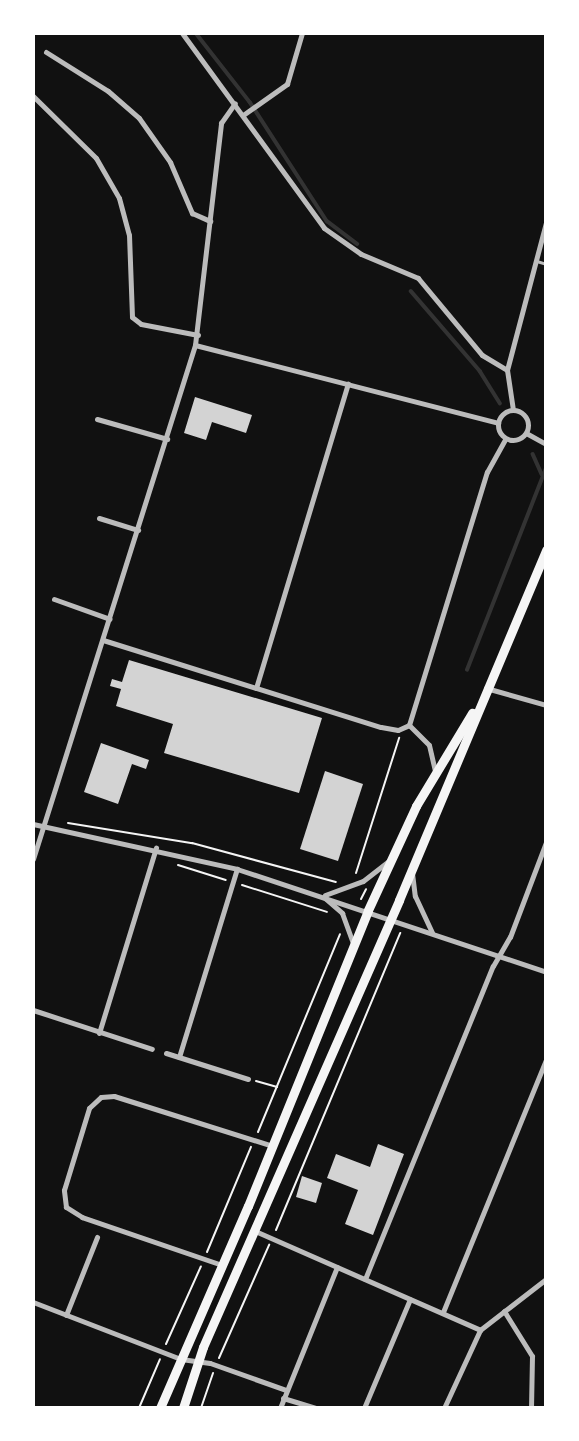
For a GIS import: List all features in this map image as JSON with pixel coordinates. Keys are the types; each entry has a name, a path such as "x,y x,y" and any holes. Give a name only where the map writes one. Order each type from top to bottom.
{"main road":[{"path":"183,1408 197,1361 412,871 486,688 546,550"},
{"path":"160,1408 273,1146 353,944 391,859 435,772 481,700"}],"street":[{"path":"182,33 235,103 246,113 324,228 361,254 418,278 482,355 508,370"},
{"path":"246,113 287,84 302,33"},
{"path":"46,52 108,91 139,118 170,162 192,213 210,221"},
{"path":"33,96 96,158 119,198 131,249 132,317 141,324 198,335"},
{"path":"33,859 198,335 221,123 235,103"},
{"path":"505,439 517,440 526,433 527,420 513,410 508,370 534,260 546,222"},
{"path":"195,345 498,424"},
{"path":"256,688 348,384"},
{"path":"498,424 503,414 513,410"},
{"path":"97,419 167,439"},
{"path":"498,424 505,439"},
{"path":"526,433 546,444"},
{"path":"103,640 398,730 409,725 487,472 505,439"},
{"path":"99,518 138,530"},
{"path":"54,599 110,619"},
{"path":"486,688 546,705"},
{"path":"409,725 429,745 435,772"},
{"path":"33,824 156,848 237,869 368,910 546,972"},
{"path":"365,1279 498,956 510,937 546,842"},
{"path":"99,1033 156,848"},
{"path":"322,896 363,881 391,859"},
{"path":"179,1057 237,869"},
{"path":"412,871 415,896 432,933"},
{"path":"322,896 342,913 353,944"},
{"path":"33,1010 152,1049"},
{"path":"166,1053 248,1079"},
{"path":"443,1312 546,1060"},
{"path":"222,1265 82,1217 66,1207 64,1190 89,1108 101,1097 114,1096 273,1146"},
{"path":"255,1231 480,1330"},
{"path":"66,1315 97,1237"},
{"path":"279,1408 337,1267"},
{"path":"444,1408 480,1330 546,1279"},
{"path":"364,1408 410,1298"},
{"path":"33,1303 181,1360 216,1364 286,1390"},
{"path":"504,1311 532,1356 531,1408"},
{"path":"283,1398 316,1408"}],"lane":[{"path":"534,260 546,264"}],"path":[{"path":"351,878 398,730"},
{"path":"66,830 68,821 179,841 338,882"},
{"path":"174,864 335,914"},
{"path":"368,884 377,890"},
{"path":"139,1408 205,1258 341,931"},
{"path":"201,1408 216,1364 272,1238 395,944 381,939"},
{"path":"248,1079 277,1087"}],"building":[{"path":"195,397 252,415 246,433 212,422 206,440 184,433"},
{"path":"129,660 322,718 299,793 164,753 173,724 116,706 121,689 110,686 112,679 122,682"},
{"path":"101,743 149,760 146,769 132,764 118,804 84,792"},
{"path":"325,771 363,784 338,861 300,849"},
{"path":"378,1144 404,1154 373,1235 345,1224 358,1190 327,1178 336,1154 370,1167"},
{"path":"302,1176 322,1183 316,1203 296,1197"}],"waterway":[{"path":"196,33 250,102 327,221 357,244"},
{"path":"411,291 480,371 500,403"},
{"path":"533,454 542,474"},
{"path":"467,670 546,468"}]}
